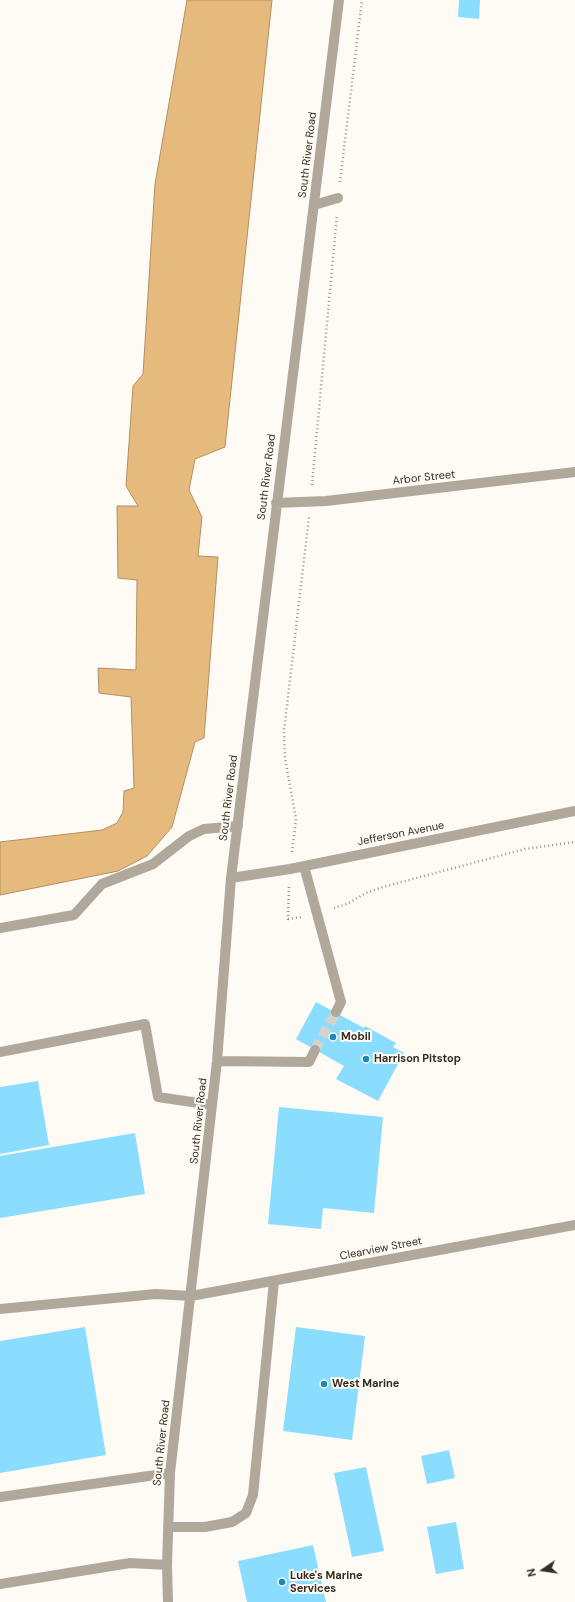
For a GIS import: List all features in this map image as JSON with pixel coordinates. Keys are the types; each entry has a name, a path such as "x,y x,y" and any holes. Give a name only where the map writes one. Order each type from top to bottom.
{"street":[{"name":"South River Road","path":"168,1602 167,1565 170,1473 217,1062 231,878 339,0"},
{"path":"314,205 338,198"},
{"name":"Arbor Street","path":"276,503 311,502 403,493 575,472"},
{"name":"Jefferson Avenue","path":"231,878 290,869 575,811"},
{"path":"0,928 74,915 102,884 153,864 189,836 204,829 238,826"},
{"path":"304,866 341,1002 336,1012"},
{"path":"0,1052 145,1024 158,1097 212,1105"},
{"path":"217,1062 309,1062 315,1050"},
{"name":"Clearview Street","path":"0,1309 156,1294 191,1296 575,1225"},
{"path":"168,1527 205,1527 232,1522 246,1513 253,1495 274,1281"},
{"path":"0,1497 170,1473"},
{"path":"0,1584 130,1563 167,1565"}],"path":[{"path":"300,917 288,919 290,869 296,820 285,758 284,731 311,502 338,198 362,0"},
{"path":"330,910 383,887 525,850 575,842"}],"shaded area":[{"path":"187,0 272,0 225,447 195,459 189,490 202,517 198,556 218,557 204,738 195,742 172,827 147,856 118,871 0,895 0,842 102,830 117,823 123,812 124,791 134,788 131,697 99,693 98,668 136,670 137,580 118,578 117,506 138,506 126,486 133,386 143,374 155,184"}],"building":[{"path":"459,0 480,0 479,19 458,17"},
{"path":"316,1002 364,1028 365,1026 396,1043 393,1047 404,1053 378,1101 336,1079 344,1066 296,1039"},
{"path":"38,1081 49,1145 0,1154 0,1087"},
{"path":"279,1107 383,1117 374,1213 323,1208 321,1229 268,1224"},
{"path":"135,1133 145,1194 0,1218 0,1156"},
{"path":"85,1327 106,1455 0,1473 0,1341"},
{"name":"West Marine","path":"296,1327 365,1336 352,1440 283,1431"},
{"path":"449,1450 455,1478 427,1484 421,1456"},
{"path":"366,1467 384,1551 352,1557 334,1473"},
{"path":"456,1522 464,1569 436,1574 427,1527"},
{"name":"Luke's Marine Services","path":"313,1545 326,1602 247,1602 238,1561"}],"tunnel":[{"path":"315,1050 336,1012"}],"place":[{"name":"Mobil","path":"333,1037"},
{"name":"Harrison Pitstop","path":"366,1059"},
{"name":"West Marine","path":"324,1384"},
{"name":"Luke's Marine Services","path":"282,1582"}]}
